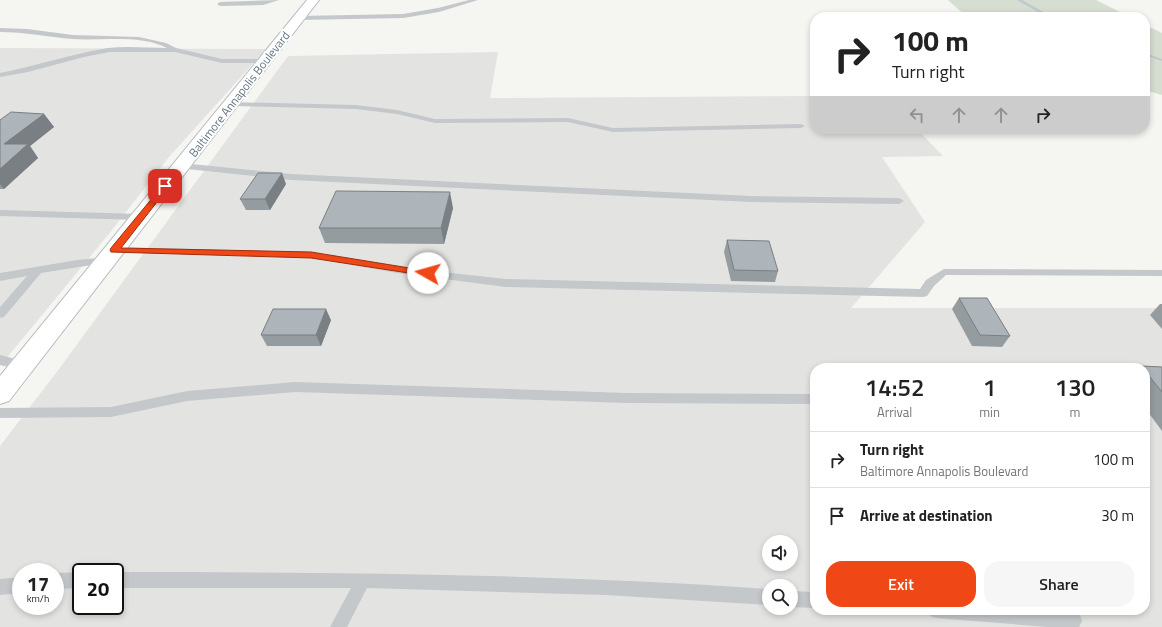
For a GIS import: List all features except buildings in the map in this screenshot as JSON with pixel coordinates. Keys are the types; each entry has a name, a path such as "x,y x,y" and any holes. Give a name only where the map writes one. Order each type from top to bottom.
{"street":[{"name":"Baltimore Annapolis Boulevard","path":"0,394 313,0"}],"lane":[{"path":"220,4 263,3 276,0"},
{"path":"299,18 403,16 439,10 475,0"},
{"path":"0,30 76,37 146,40 167,44 175,50"},
{"path":"0,75 28,70 83,55 110,50 175,50 222,61 265,61"},
{"path":"231,104 356,107 397,112 435,121 568,120 613,130 801,126"},
{"path":"182,166 307,178 743,198 899,201"},
{"path":"0,212 141,217"},
{"path":"0,277 77,263 110,255 311,255 397,270 506,283 915,293 923,293 930,283 944,272 1162,273"},
{"path":"0,314 37,271"},
{"path":"0,360 24,365"},
{"path":"0,413 111,412 187,396 295,387 627,398 810,399"},
{"path":"124,580 274,579 508,582 762,597"},
{"path":"338,627 363,580"},
{"path":"0,587 12,586"},
{"path":"798,599 810,600"},
{"path":"999,615 1074,621"}],"shaded area":[{"path":"948,0 1096,0 1120,12 961,12"},
{"path":"1150,27 1162,33 1162,95 1150,91"},
{"path":"0,48 266,49 169,157 108,235 0,366"},
{"path":"498,52 490,98 810,96 810,134 922,134 943,156 882,157 925,222 851,308 1162,308 1162,627 0,627 0,446 59,369 288,56"}],"waterway":[{"path":"1019,0 1041,12"},
{"path":"1150,56 1162,60"}],"route":[{"path":"165,186 114,250 311,255 397,270 428,273"}]}
